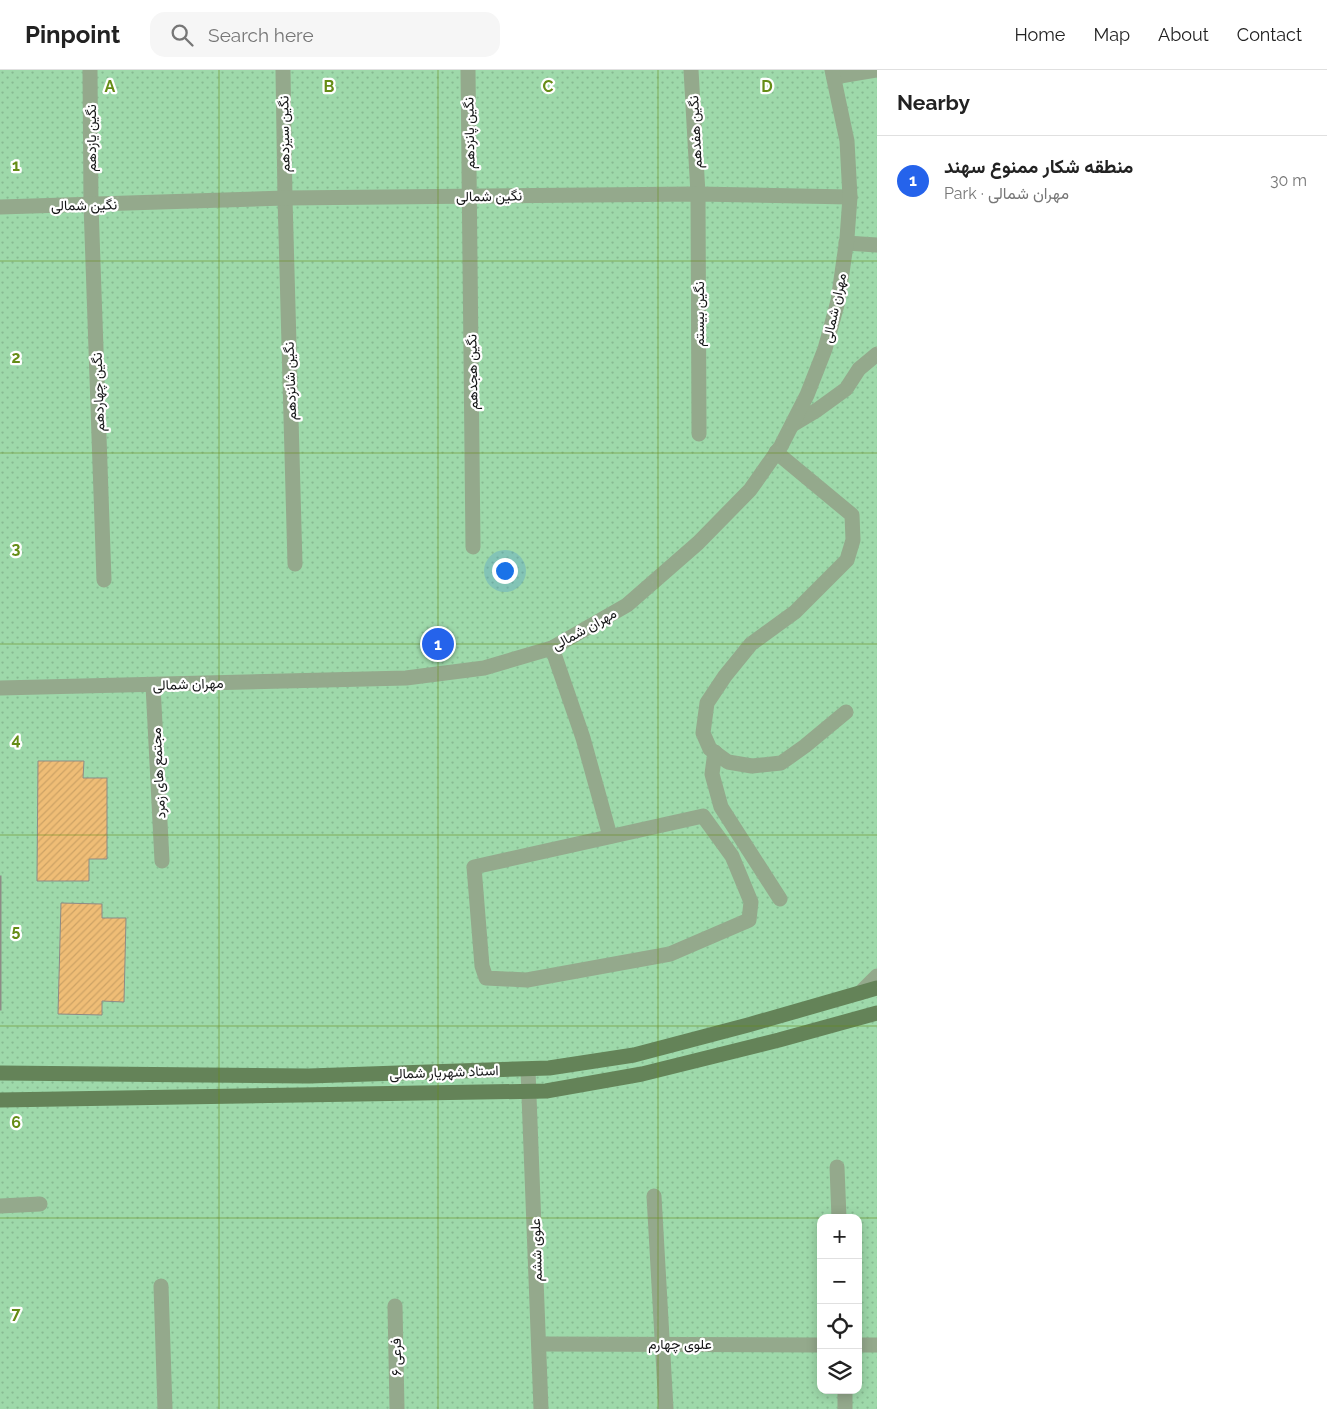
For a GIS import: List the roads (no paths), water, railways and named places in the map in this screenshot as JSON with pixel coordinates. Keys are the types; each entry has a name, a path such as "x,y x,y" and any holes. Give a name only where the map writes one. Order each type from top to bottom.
{"street":[{"name":"نگین یازدهم","path":"90,70 91,205"},
{"name":"نگین سیزدهم","path":"283,70 285,198"},
{"name":"نگین پانزدهم","path":"468,70 470,196"},
{"name":"نگین هفدهم","path":"691,70 698,194"},
{"path":"850,197 847,140 833,73 877,70"},
{"name":"نگین شمالی","path":"0,207 285,198 698,194 850,197"},
{"name":"نگین بیستم","path":"698,194 699,434"},
{"name":"نگین هجدهم","path":"470,196 473,547"},
{"name":"مهران شمالی","path":"0,688 406,678 484,668 552,648 627,605 698,542 750,490 792,425 807,395 825,349 838,301 850,197"},
{"name":"نگین شانزدهم","path":"285,198 295,564"},
{"name":"نگین چهاردهم","path":"91,205 104,580"},
{"path":"846,243 877,244"},
{"path":"792,425 846,390 859,369 877,354"},
{"path":"776,452 852,514 853,540 847,560 795,612 751,644 725,676 708,703 703,734 710,749 728,762 752,766 781,763 846,712"},
{"path":"552,648 583,738 610,836"},
{"name":"مجتمع های زمرد","path":"153,685 162,861"},
{"path":"715,752 712,774 721,807 780,899"},
{"path":"703,816 732,856 751,902 749,920 670,954 527,980 486,978 482,966 474,867 610,836 703,816"},
{"path":"871,1015 860,994 877,976"},
{"name":"استاد شهریار شمالی","path":"0,1073 309,1076 528,1070 634,1055 748,1026 877,988"},
{"name":"استاد شهریار شمالی","path":"0,1100 546,1091 642,1074 871,1015"},
{"name":"علوی ششم","path":"528,1070 541,1409"},
{"path":"837,1168 839,1214"},
{"path":"654,1196 666,1409"},
{"path":"0,1206 40,1204"},
{"path":"161,1286 165,1409"},
{"name":"فرعی ۶","path":"396,1306 397,1409"},
{"name":"علوی چهارم","path":"540,1344 817,1345"},
{"path":"862,1345 877,1345"},
{"path":"844,1394 845,1409"}],"place":[{"name":"منطقه شکار ممنوع سهند","path":"438,644"}]}
